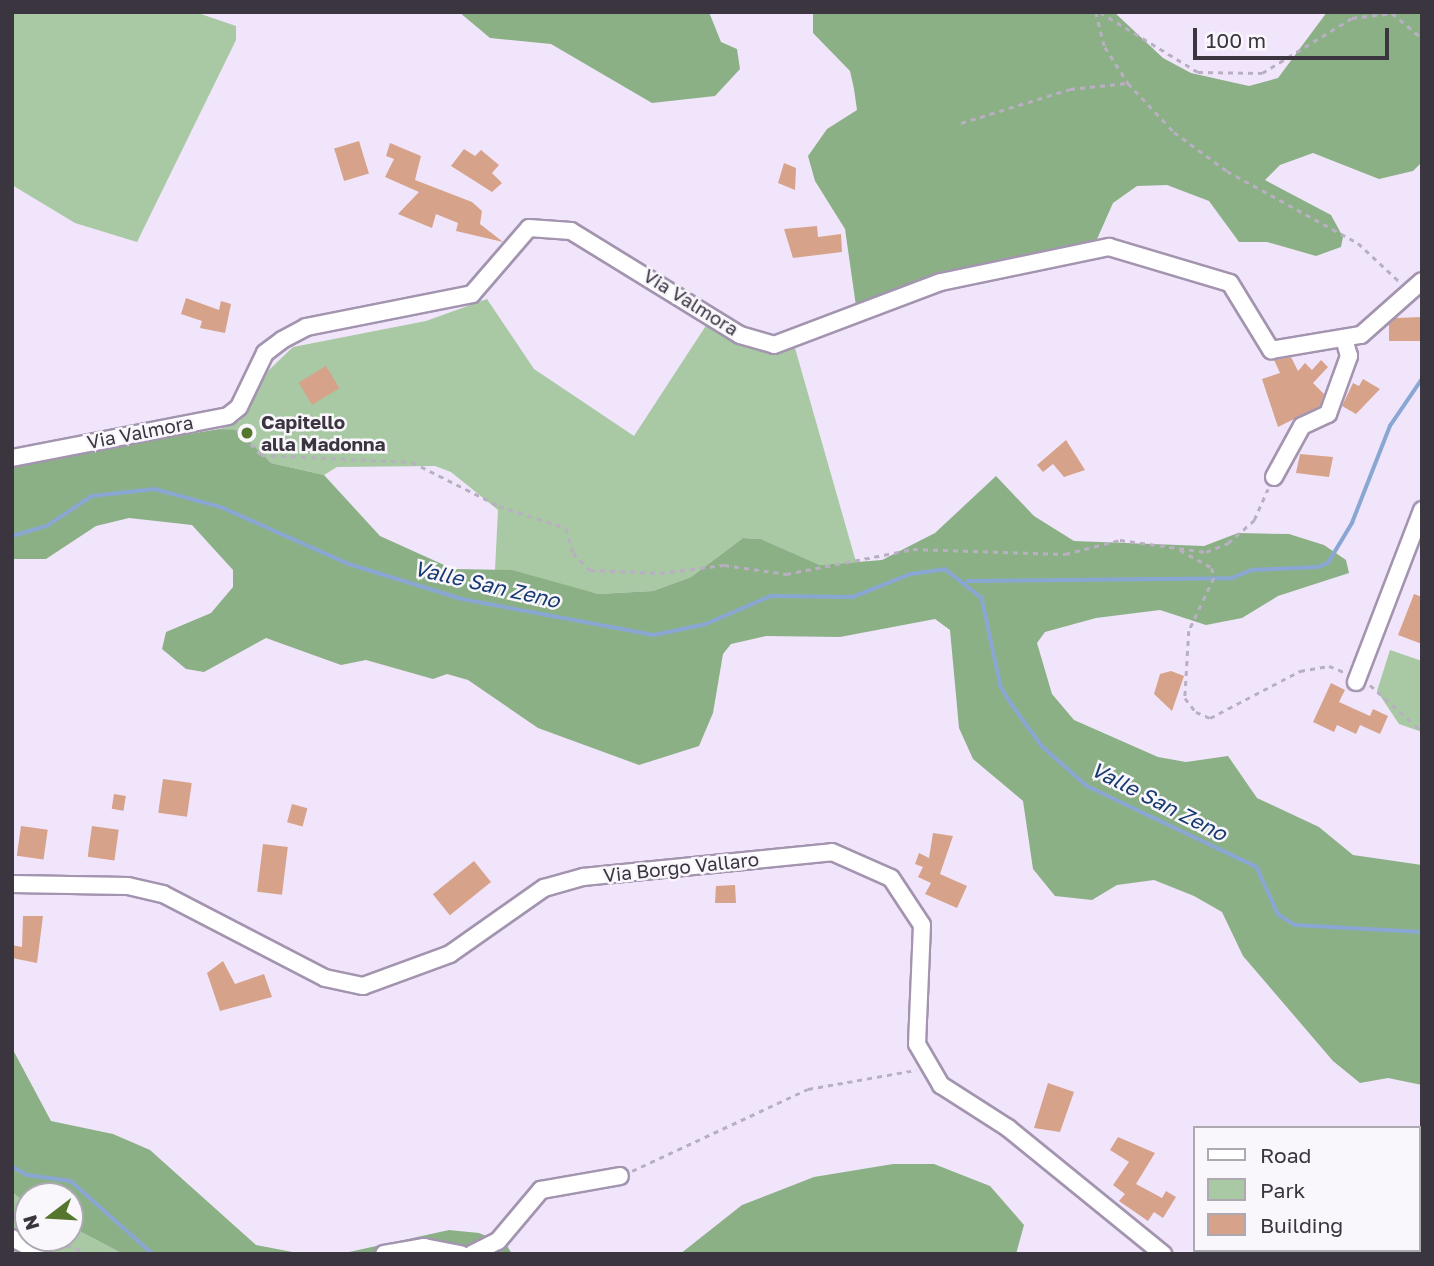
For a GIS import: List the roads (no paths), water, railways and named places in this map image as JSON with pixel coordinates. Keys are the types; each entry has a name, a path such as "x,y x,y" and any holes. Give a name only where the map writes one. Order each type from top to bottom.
{"street":[{"name":"Via Valmora","path":"12,458 228,415 239,407 265,353 282,340 306,327 472,294 518,237 550,227 571,231 740,335 774,345 941,282 1110,247 1230,283 1271,350 1345,342"},
{"path":"1274,477 1302,425 1328,414 1349,356 1345,342 1415,286"},
{"path":"1356,680 1422,510"},
{"name":"Via Borgo Vallaro","path":"12,884 128,886 163,894 325,978 363,986 450,954 544,888 570,881 832,852 891,878 922,925 916,1025 926,1066 941,1085 1008,1128 1163,1254"},
{"path":"472,1254 498,1241 541,1190 620,1176"},
{"path":"12,1238 42,1254"},
{"path":"384,1254 424,1247 461,1254"}],"waterway":[{"name":"Valle San Zeno","path":"967,581 1232,578 1252,570 1318,567 1328,563 1352,523 1390,426 1422,379"},
{"name":"Valle San Zeno","path":"12,536 47,526 92,496 155,489 221,507 349,564 462,599 654,635 706,624 771,596 853,597 911,574 945,569 982,598 1001,687 1013,706 1042,746 1087,786 1257,867 1278,914 1295,925 1422,932"},
{"path":"12,1166 27,1175 71,1181 153,1254"}],"place":[{"name":"Capitello alla Madonna","path":"247,433"}]}
